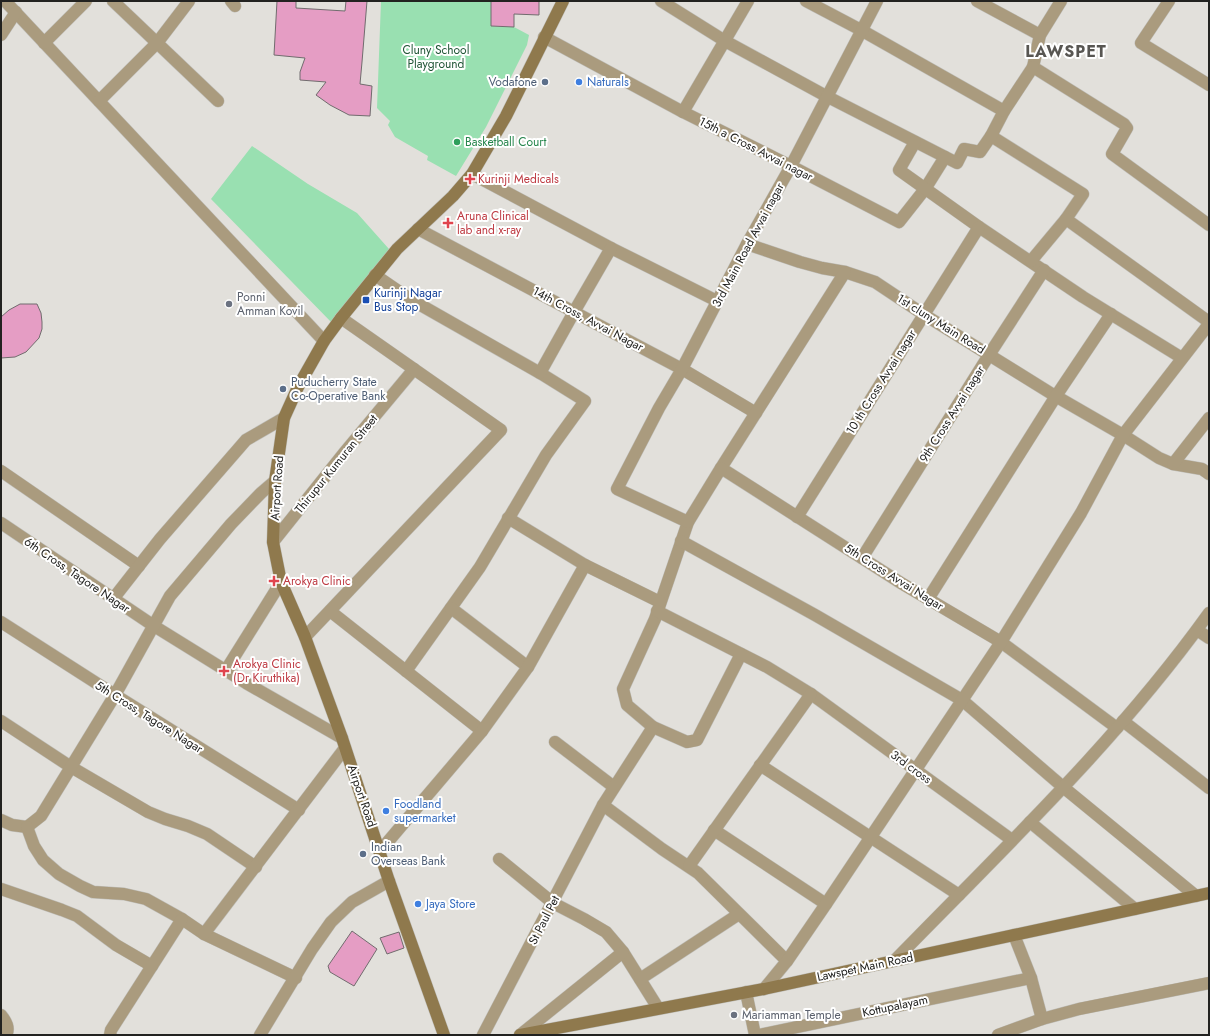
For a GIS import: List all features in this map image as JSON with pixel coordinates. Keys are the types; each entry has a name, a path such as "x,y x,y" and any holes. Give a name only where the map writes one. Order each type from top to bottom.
{"street":[{"path":"5,1 324,341"},
{"path":"44,43 86,1"},
{"path":"113,1 218,101"},
{"path":"98,101 157,42 189,1"},
{"name":"Airport Road","path":"444,1035 389,881 344,743 305,637 282,582 273,542 275,481 284,418 298,386 324,341 397,249 453,196 472,174 506,116 563,1"},
{"path":"661,1 725,41 826,96 957,163 964,149 980,152 991,136 1004,111 1033,67 1040,35 1061,1"},
{"path":"682,112 748,1"},
{"path":"806,1 861,30 1004,111"},
{"name":"3rd Main Road Avvai nagar","path":"688,522 617,489 747,244 791,166 826,96 877,1"},
{"path":"977,1 1040,35"},
{"path":"1169,1 1141,43 1208,82"},
{"path":"1,35 16,12"},
{"name":"15th a Cross Avvai nagar","path":"544,37 682,112 899,222 925,189 945,157"},
{"path":"1033,67 1124,124 1127,128 1112,154 1209,225"},
{"path":"991,136 1083,194 1066,218 1031,261"},
{"path":"915,142 899,170 979,227 1111,314 1182,358"},
{"path":"472,174 611,248 717,301"},
{"path":"764,988 787,961 1001,642 1081,513 1123,435 1209,323 1066,218"},
{"name":"10 th Cross Avvai nagar","path":"797,517 979,227"},
{"name":"14th Cross, Avvai Nagar","path":"418,229 682,369 756,412"},
{"name":"1st cluny Main Road","path":"747,244 800,262 845,272 875,282 989,355 1160,458 1172,464 1202,469 1209,474"},
{"path":"540,373 611,248"},
{"name":"9th Cross Avvai nagar","path":"862,558 1044,270"},
{"path":"741,654 697,740 687,742 653,728 627,706 623,689 658,607 688,522 845,272"},
{"path":"375,275 410,299 586,401 546,455 480,567 406,671"},
{"path":"928,599 1056,396 1111,314"},
{"path":"305,637 501,430 341,318"},
{"name":"Thirupur Kumuran Street","path":"273,542 414,369"},
{"path":"112,599 160,539 246,440 284,418"},
{"path":"1172,464 1209,418"},
{"name":"5th Cross Avvai Nagar","path":"721,468 862,558 1001,642 1209,788"},
{"path":"1,472 139,566"},
{"path":"1,820 12,825 27,827 40,816 115,696 170,596 231,524 261,492 275,481"},
{"name":"3rd cross","path":"508,518 585,565 741,654 767,667 811,694 1012,840"},
{"name":"6th Cross, Tagore Nagar","path":"1,523 154,626 344,743"},
{"path":"681,541 815,615 962,700 1062,787 1196,896"},
{"path":"380,851 482,731 528,667 585,565"},
{"path":"226,670 282,582"},
{"path":"451,608 528,667"},
{"path":"330,611 482,731"},
{"path":"895,960 1030,822 1120,725 1209,613"},
{"name":"5th Cross, Tagore Nagar","path":"1,622 115,696 298,810"},
{"path":"1197,630 1209,638"},
{"path":"689,866 811,694"},
{"path":"1,721 71,767 148,812 207,834 256,867"},
{"name":"St Paul Pet","path":"483,1035 603,805 653,728"},
{"path":"555,742 614,787"},
{"path":"204,934 298,810 344,743"},
{"path":"760,765 959,895"},
{"path":"603,805 698,873 787,961"},
{"path":"1030,822 1136,909"},
{"path":"27,827 34,846 43,860 58,874 93,892 124,894 146,899 182,919 204,934 296,978"},
{"path":"714,830 826,904"},
{"path":"498,860 553,902 584,918 606,932 623,952 658,1008"},
{"path":"260,1035 296,978 312,949 331,922 352,902 389,881"},
{"path":"1,889 77,916 116,945 152,966"},
{"name":"Lawspet Main Road","path":"520,1035 746,992 1209,893"},
{"path":"640,979 739,914"},
{"path":"110,1035 111,1030 182,919"},
{"path":"1014,935 1031,978 1042,1019"},
{"path":"520,1035 623,952"},
{"name":"Kottupalayam","path":"759,1035 1031,978"},
{"path":"998,1035 1042,1019 1079,1009 1209,983"},
{"path":"746,992 755,1035"},
{"path":"1,1015 8,1024 8,1032 6,1035"}],"green space":[{"name":"Cluny School Playground","path":"381,1 491,1 491,26 514,27 529,35 527,45 486,127 456,176 427,160 428,156 395,137 388,125 390,121 377,108"},
{"path":"252,146 308,184 357,213 389,249 333,324 211,199"}],"building":[{"path":"277,1 296,1 296,8 345,11 346,1 367,1 360,84 372,86 370,116 349,115 330,105 316,95 326,82 300,80 300,72 305,58 274,55"},
{"path":"491,1 539,1 539,15 514,14 514,27 491,26"},
{"path":"20,304 37,304 41,313 42,322 42,329 39,338 26,352 15,357 1,358 1,317 9,310"},
{"path":"352,931 377,949 354,986 330,972 328,966"},
{"path":"399,932 404,948 387,954 380,938"}],"place":[{"name":"Vodafone","path":"545,82"},
{"name":"Naturals","path":"579,82"},
{"name":"Basketball Court","path":"457,142"},
{"name":"Kurinji Medicals","path":"470,179"},
{"name":"Aruna Clinical lab and x-ray","path":"448,223"},
{"name":"Kurinji Nagar Bus Stop","path":"366,300"},
{"name":"Ponni Amman Kovil","path":"229,304"},
{"name":"Puducherry State Co-Operative Bank","path":"283,389"},
{"name":"Arokya Clinic","path":"274,581"},
{"name":"Arokya Clinic (Dr Kiruthika)","path":"224,671"},
{"name":"Foodland supermarket","path":"386,811"},
{"name":"Indian Overseas Bank","path":"363,854"},
{"name":"Jaya Store","path":"418,904"},
{"name":"Mariamman Temple","path":"734,1015"}],"district":[{"name":"LAWSPET","path":"1066,51"}]}
